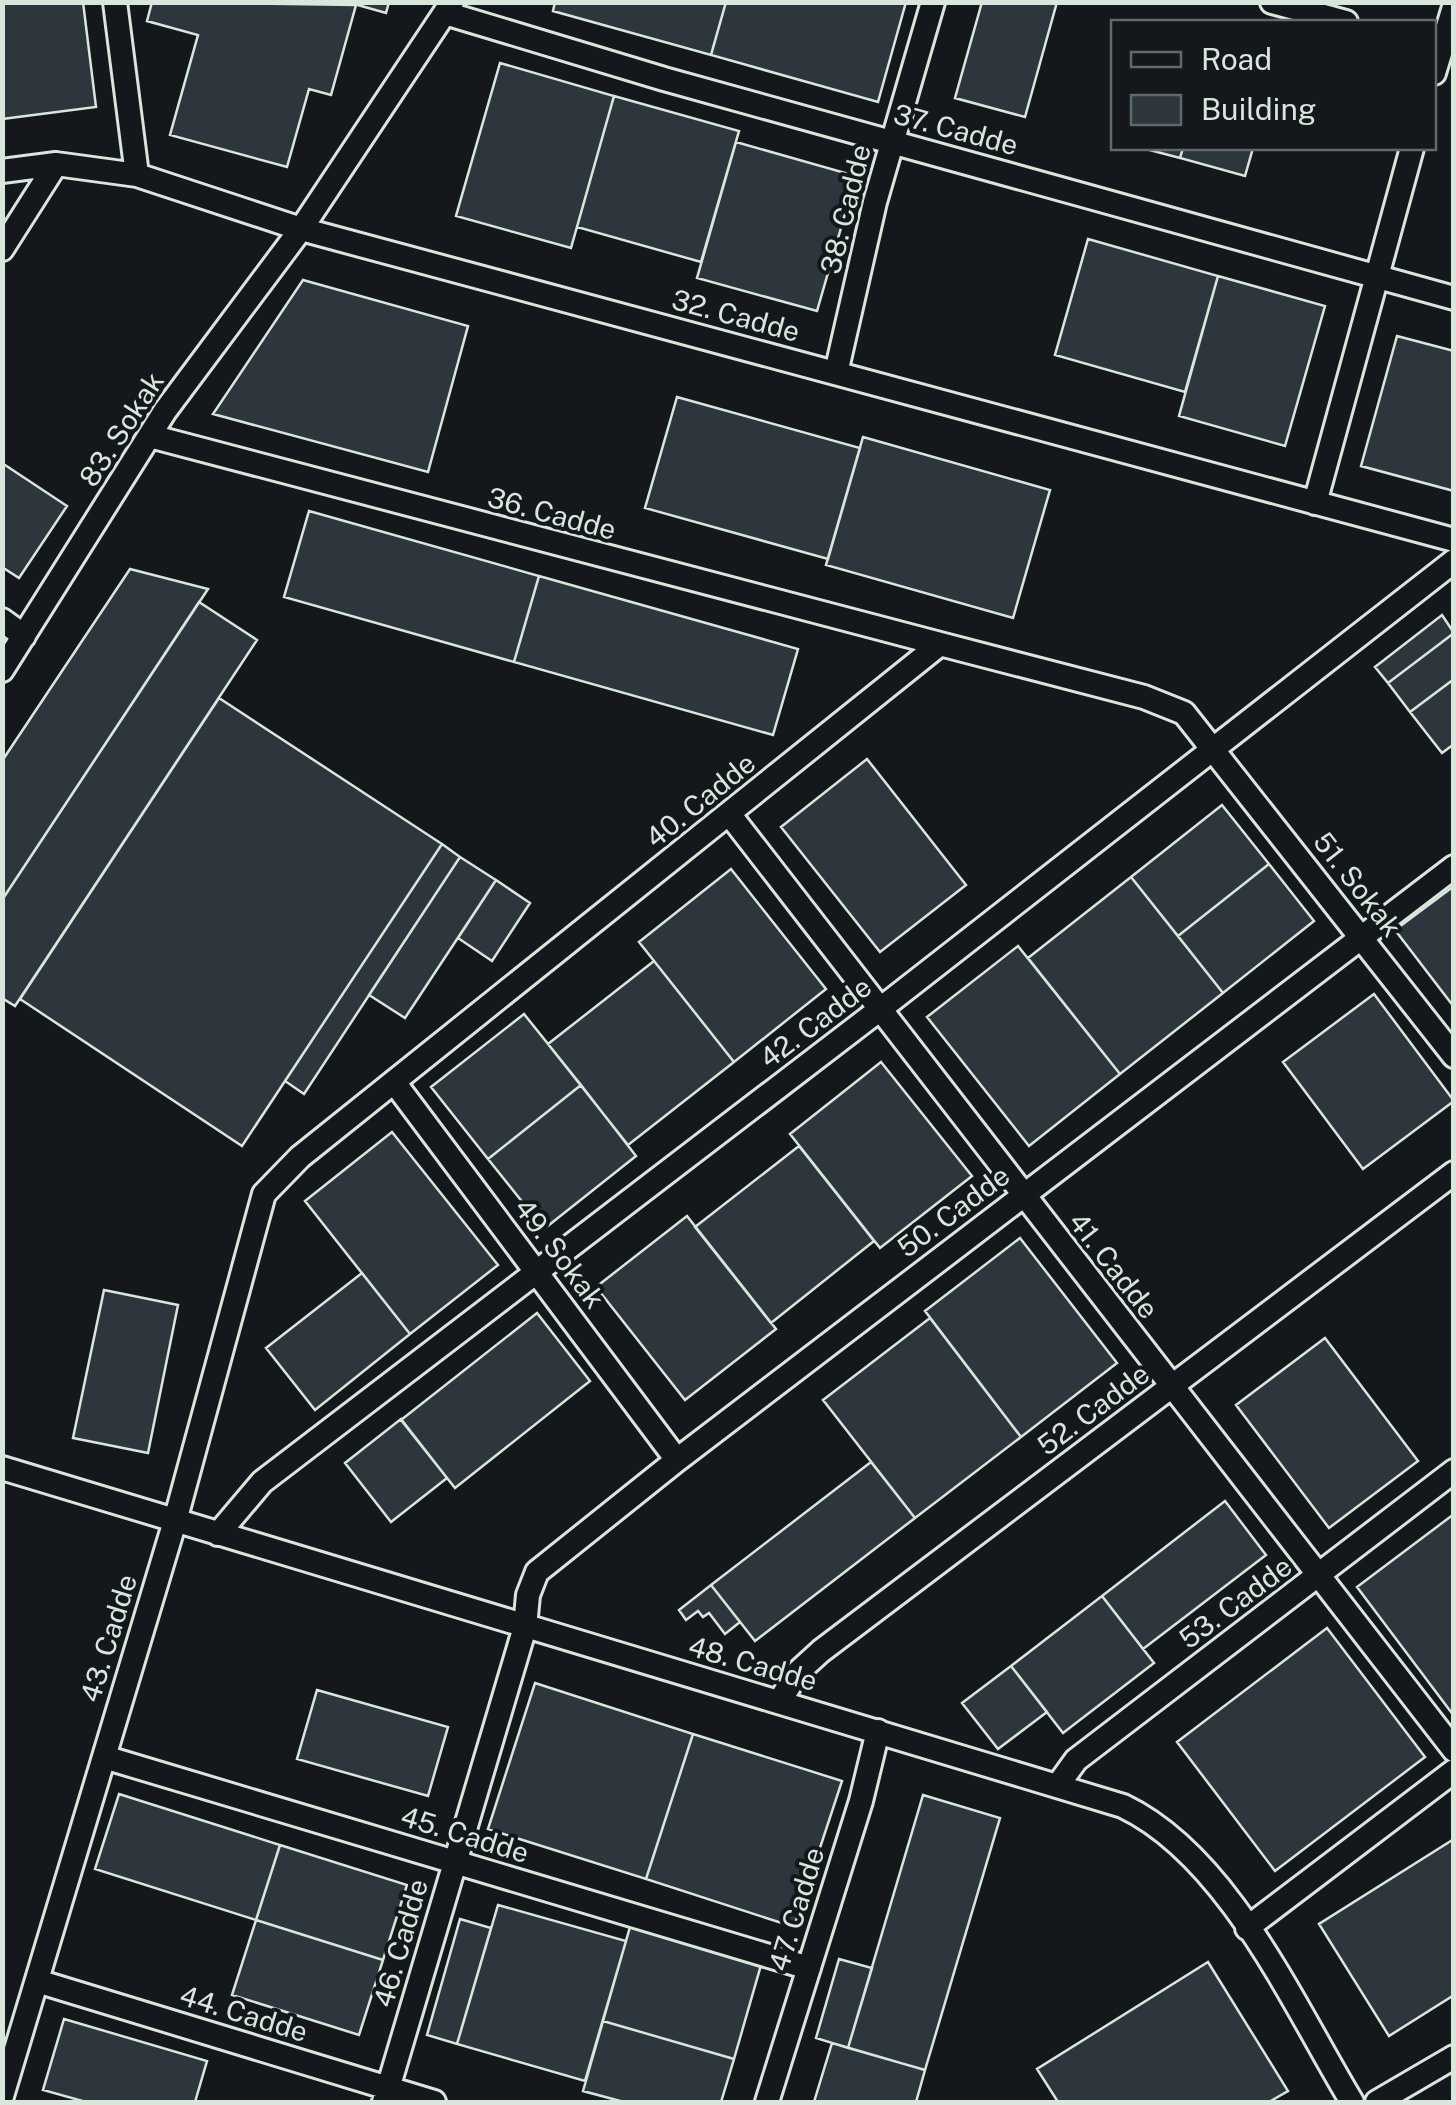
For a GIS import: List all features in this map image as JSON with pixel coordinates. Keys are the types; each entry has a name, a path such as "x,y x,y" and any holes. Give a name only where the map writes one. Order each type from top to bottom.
{"street":[{"path":"115,2 137,175"},
{"name":"38. Cadde","path":"836,373 892,144 933,2"},
{"path":"1272,2 1339,20"},
{"path":"1443,49 1454,7"},
{"name":"37. Cadde","path":"448,8 892,144 1454,298"},
{"name":"83. Sokak","path":"2,670 150,436 301,229 448,8"},
{"path":"1315,504 1411,150"},
{"path":"2,248 56,164"},
{"name":"32. Cadde","path":"2,171 56,164 137,175 301,229 1454,540"},
{"name":"36. Cadde","path":"150,436 940,644"},
{"name":"42. Cadde","path":"218,1534 244,1498 262,1482 879,1010 1454,560"},
{"path":"2,620 24,636"},
{"path":"940,644 1172,705 1194,721 1216,748"},
{"name":"40. Cadde","path":"264,1194 300,1157 940,644"},
{"name":"51. Sokak","path":"1216,748 1454,1056"},
{"name":"41. Cadde","path":"730,815 1454,1750"},
{"name":"50. Cadde","path":"525,1627 528,1595 537,1572 677,1460 1454,867"},
{"name":"49. Sokak","path":"394,1082 677,1460"},
{"name":"52. Cadde","path":"778,1702 798,1672 821,1651 1454,1173"},
{"name":"43. Cadde","path":"2,2096 175,1520 264,1194"},
{"name":"48. Cadde","path":"2,1468 1123,1806 1160,1826 1247,1928 1352,2102"},
{"name":"53. Cadde","path":"1058,1785 1076,1760 1454,1472"},
{"name":"46. Cadde","path":"387,2096 525,1627"},
{"name":"47. Cadde","path":"768,2102 878,1731"},
{"name":"45. Cadde","path":"104,1757 809,1968"},
{"path":"1247,1928 1454,1771"},
{"name":"44. Cadde","path":"37,1981 387,2096 434,2102"},
{"path":"1377,2102 1454,2057"}],"building":[{"path":"2,2 83,2 96,107 2,119"},
{"path":"152,2 356,5 331,95 309,89 287,167 170,135 198,35 147,21"},
{"path":"347,2 389,2 386,13"},
{"path":"555,2 726,2 711,55 553,11"},
{"path":"726,2 906,2 878,102 711,55"},
{"path":"982,2 1057,2 1025,117 955,98"},
{"path":"500,63 614,96 571,248 456,216"},
{"path":"614,96 739,131 701,262 577,227"},
{"path":"736,142 856,176 817,311 697,278"},
{"path":"1150,150 1182,150 1180,158"},
{"path":"1182,150 1252,150 1245,176 1180,158"},
{"path":"1088,239 1218,276 1185,392 1055,355"},
{"path":"1218,276 1325,306 1285,446 1179,416"},
{"path":"303,280 468,326 428,472 213,414"},
{"path":"1397,336 1454,351 1454,491 1361,466"},
{"path":"677,397 860,448 828,559 645,508"},
{"path":"863,437 1050,490 1013,618 826,565"},
{"path":"2,463 67,506 19,578 2,567"},
{"path":"309,511 539,576 514,662 284,597"},
{"path":"130,569 208,589 2,900 2,761"},
{"path":"539,576 798,649 773,735 514,662"},
{"path":"199,602 257,640 15,1006 2,998 2,900"},
{"path":"1442,615 1454,633 1388,683 1375,667"},
{"path":"1454,633 1454,679 1410,712 1388,683"},
{"path":"1454,679 1454,744 1442,753 1410,712"},
{"path":"219,698 442,844 242,1146 20,999"},
{"path":"867,759 966,885 880,952 781,827"},
{"path":"1222,805 1269,864 1178,936 1131,877"},
{"path":"442,844 460,857 304,1094 285,1081"},
{"path":"460,857 496,880 405,1018 369,995"},
{"path":"1269,864 1314,921 1223,993 1178,936"},
{"path":"731,869 826,989 734,1062 639,942"},
{"path":"1131,877 1223,993 1120,1074 1028,958"},
{"path":"496,880 530,903 492,961 458,938"},
{"path":"1454,886 1454,1007 1395,930"},
{"path":"1018,946 1120,1074 1029,1146 927,1017"},
{"path":"654,961 734,1062 628,1145 548,1044"},
{"path":"1374,994 1454,1101 1363,1169 1283,1062"},
{"path":"524,1014 581,1085 488,1159 431,1087"},
{"path":"881,1062 972,1176 880,1248 790,1134"},
{"path":"581,1085 636,1156 544,1229 488,1159"},
{"path":"392,1132 498,1265 410,1334 305,1201"},
{"path":"799,1146 874,1241 771,1323 695,1227"},
{"path":"687,1216 776,1329 685,1400 596,1287"},
{"path":"1020,1238 1117,1363 1021,1437 925,1311"},
{"path":"362,1273 410,1334 315,1410 266,1348"},
{"path":"104,1290 178,1305 148,1453 73,1438"},
{"path":"537,1313 590,1381 455,1488 401,1420"},
{"path":"930,1318 1021,1437 915,1518 823,1400"},
{"path":"1325,1338 1418,1461 1329,1528 1236,1405"},
{"path":"401,1419 447,1478 391,1522 345,1463"},
{"path":"871,1462 915,1518 755,1641 711,1585"},
{"path":"1225,1501 1266,1555 1143,1649 1102,1596"},
{"path":"1454,1514 1454,1716 1357,1587"},
{"path":"711,1585 740,1622 725,1634 709,1613 703,1617 698,1611 686,1620 679,1610"},
{"path":"1102,1596 1154,1663 1063,1733 1011,1666"},
{"path":"1327,1628 1425,1757 1275,1871 1177,1742"},
{"path":"1011,1666 1047,1712 998,1749 962,1703"},
{"path":"535,1683 693,1734 646,1879 488,1829"},
{"path":"317,1690 448,1727 428,1796 297,1759"},
{"path":"693,1734 842,1781 794,1927 646,1879"},
{"path":"119,1794 280,1845 256,1920 95,1869"},
{"path":"923,1795 1000,1818 925,2070 848,2048"},
{"path":"1454,1839 1454,1995 1389,2036 1319,1924"},
{"path":"280,1845 407,1885 383,1960 256,1920"},
{"path":"498,1905 626,1941 585,2081 457,2044"},
{"path":"460,1919 491,1928 457,2044 427,2035"},
{"path":"256,1920 383,1960 359,2035 232,1995"},
{"path":"630,1927 761,1965 734,2059 603,2021"},
{"path":"839,1959 872,1968 848,2048 816,2038"},
{"path":"1208,1962 1288,2091 1269,2102 1058,2102 1037,2069"},
{"path":"64,2019 207,2061 195,2102 86,2102 43,2090"},
{"path":"603,2021 734,2059 721,2102 624,2102 583,2091"},
{"path":"832,2043 925,2070 916,2102 814,2102"}]}
